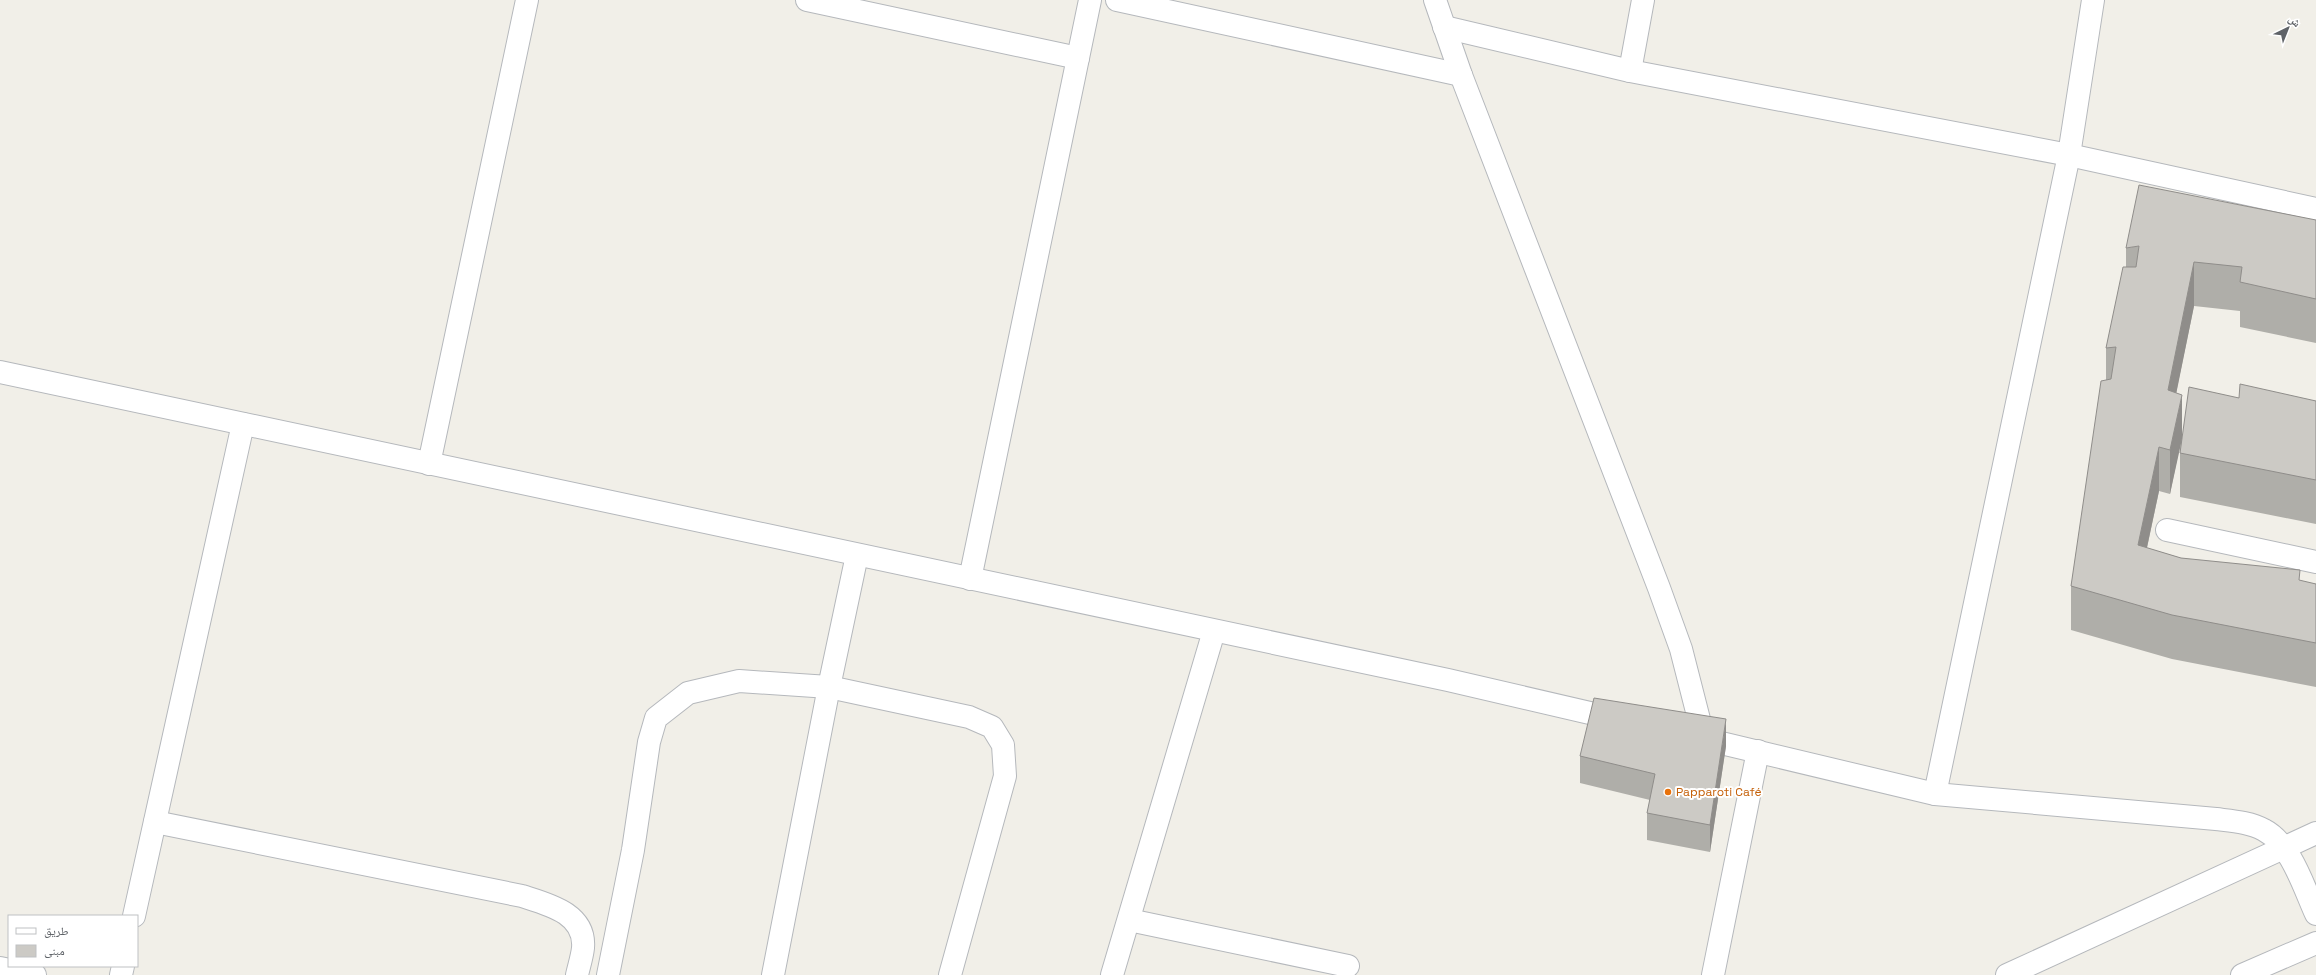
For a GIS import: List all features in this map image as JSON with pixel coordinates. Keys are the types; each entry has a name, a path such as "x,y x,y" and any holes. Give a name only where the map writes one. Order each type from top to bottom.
{"street":[{"path":"429,464 527,0"},
{"path":"807,0 1078,58"},
{"path":"970,579 1090,0"},
{"path":"1117,0 1461,75"},
{"path":"1434,0 1461,75 1681,649 1704,739"},
{"path":"1630,71 1643,0"},
{"path":"1934,794 2069,155 2094,0"},
{"path":"1444,27 1630,71 2069,155 2316,209"},
{"path":"0,372 1448,680 1642,725"},
{"path":"134,915 243,424"},
{"path":"2167,530 2316,562"},
{"path":"773,975 829,687 857,555"},
{"path":"1112,975 1214,631"},
{"path":"608,975 633,850 649,742 656,718 688,693 739,681 829,687 968,717 992,727 1003,745 1005,776 950,975"},
{"path":"1673,732 1934,794 2216,819 2264,830 2284,846 2316,914"},
{"path":"1713,975 1758,751"},
{"path":"155,822 522,896 559,908 572,918 583,936 583,948 577,975"},
{"path":"2007,975 2284,846 2316,833"},
{"path":"1129,920 1348,966"},
{"path":"2242,975 2316,943"},
{"path":"0,968 35,975"}],"building":[{"path":"2139,185 2316,220 2316,299 2240,282 2242,267 2194,262 2168,390 2182,395 2170,450 2159,447 2138,545 2181,558 2300,570 2299,580 2316,584 2316,643 2172,615 2071,586 2101,381 2111,379 2116,347 2106,348 2123,267 2136,267 2139,246 2126,248"},
{"path":"2240,384 2316,401 2316,480 2180,453 2189,387 2239,398"},
{"name":"Papparoti Café","path":"1594,698 1726,719 1710,825 1647,813 1655,774 1580,756"}],"place":[{"name":"Papparoti Café","path":"1668,792"}]}
